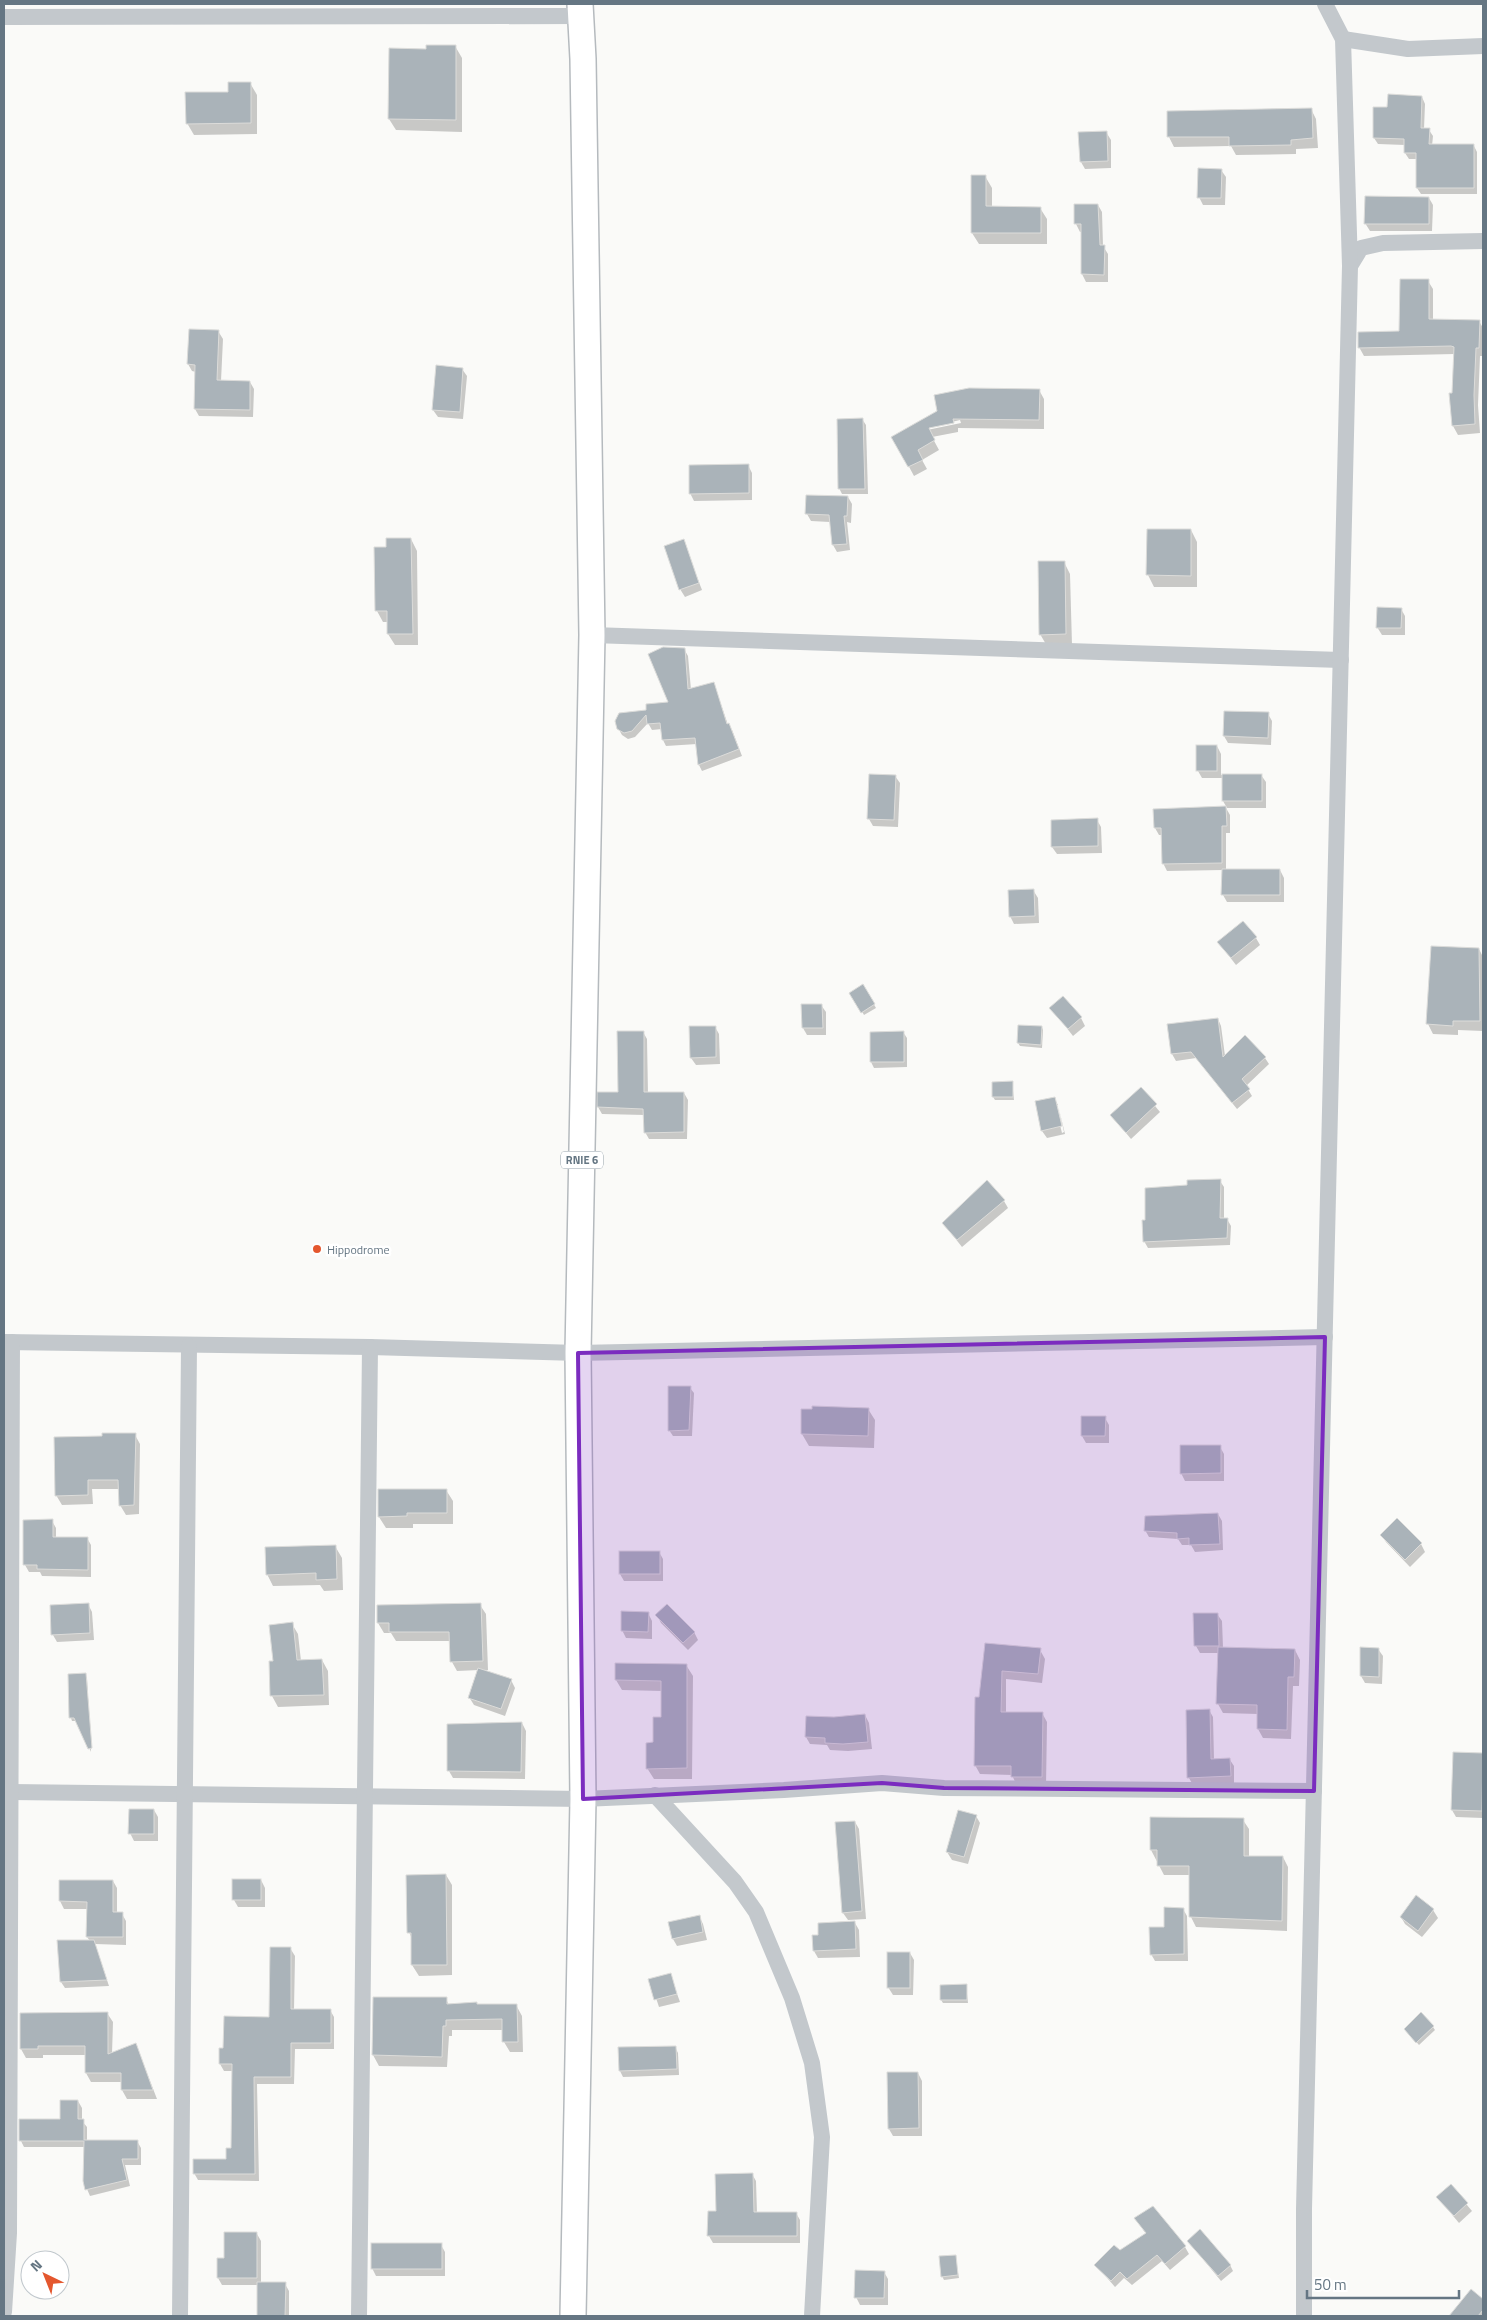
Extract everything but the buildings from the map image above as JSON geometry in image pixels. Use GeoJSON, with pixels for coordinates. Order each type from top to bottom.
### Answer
{"type":"FeatureCollection","features":[{"type":"Feature","properties":{"kind":"main road","name":"RNIE 6"},"geometry":{"type":"LineString","coordinates":[[573,2316],[582,1799],[578,1353],[592,636],[583,59],[580,10]]}},
{"type":"Feature","properties":{"kind":"street"},"geometry":{"type":"LineString","coordinates":[[1304,2316],[1304,2199],[1350,266],[1343,40],[1325,4]]}},
{"type":"Feature","properties":{"kind":"street"},"geometry":{"type":"LineString","coordinates":[[4,17],[580,10]]}},
{"type":"Feature","properties":{"kind":"street"},"geometry":{"type":"LineString","coordinates":[[1343,40],[1408,49],[1483,46]]}},
{"type":"Feature","properties":{"kind":"street"},"geometry":{"type":"LineString","coordinates":[[1350,266],[1360,248],[1383,243],[1483,241]]}},
{"type":"Feature","properties":{"kind":"street"},"geometry":{"type":"LineString","coordinates":[[592,636],[1341,660]]}},
{"type":"Feature","properties":{"kind":"street"},"geometry":{"type":"LineString","coordinates":[[4,2312],[9,2233],[11,1792],[8,1342],[370,1347],[578,1353],[1325,1336]]}},
{"type":"Feature","properties":{"kind":"street"},"geometry":{"type":"LineString","coordinates":[[180,2316],[189,1346]]}},
{"type":"Feature","properties":{"kind":"street"},"geometry":{"type":"LineString","coordinates":[[359,2316],[370,1347]]}},
{"type":"Feature","properties":{"kind":"street"},"geometry":{"type":"LineString","coordinates":[[11,1792],[582,1799],[784,1790],[882,1783],[944,1788],[1314,1791]]}},
{"type":"Feature","properties":{"kind":"street"},"geometry":{"type":"LineString","coordinates":[[655,1795],[734,1882],[756,1912],[792,1998],[812,2063],[822,2137],[812,2316]]}},
{"type":"Feature","properties":{"kind":"highlighted area"},"geometry":{"type":"Polygon","coordinates":[[[1325,1337],[1314,1791],[944,1788],[882,1783],[583,1799],[578,1353],[1325,1337]]]}},
{"type":"Feature","properties":{"kind":"place","name":"Hippodrome"},"geometry":{"type":"Point","coordinates":[317,1249]}}]}
